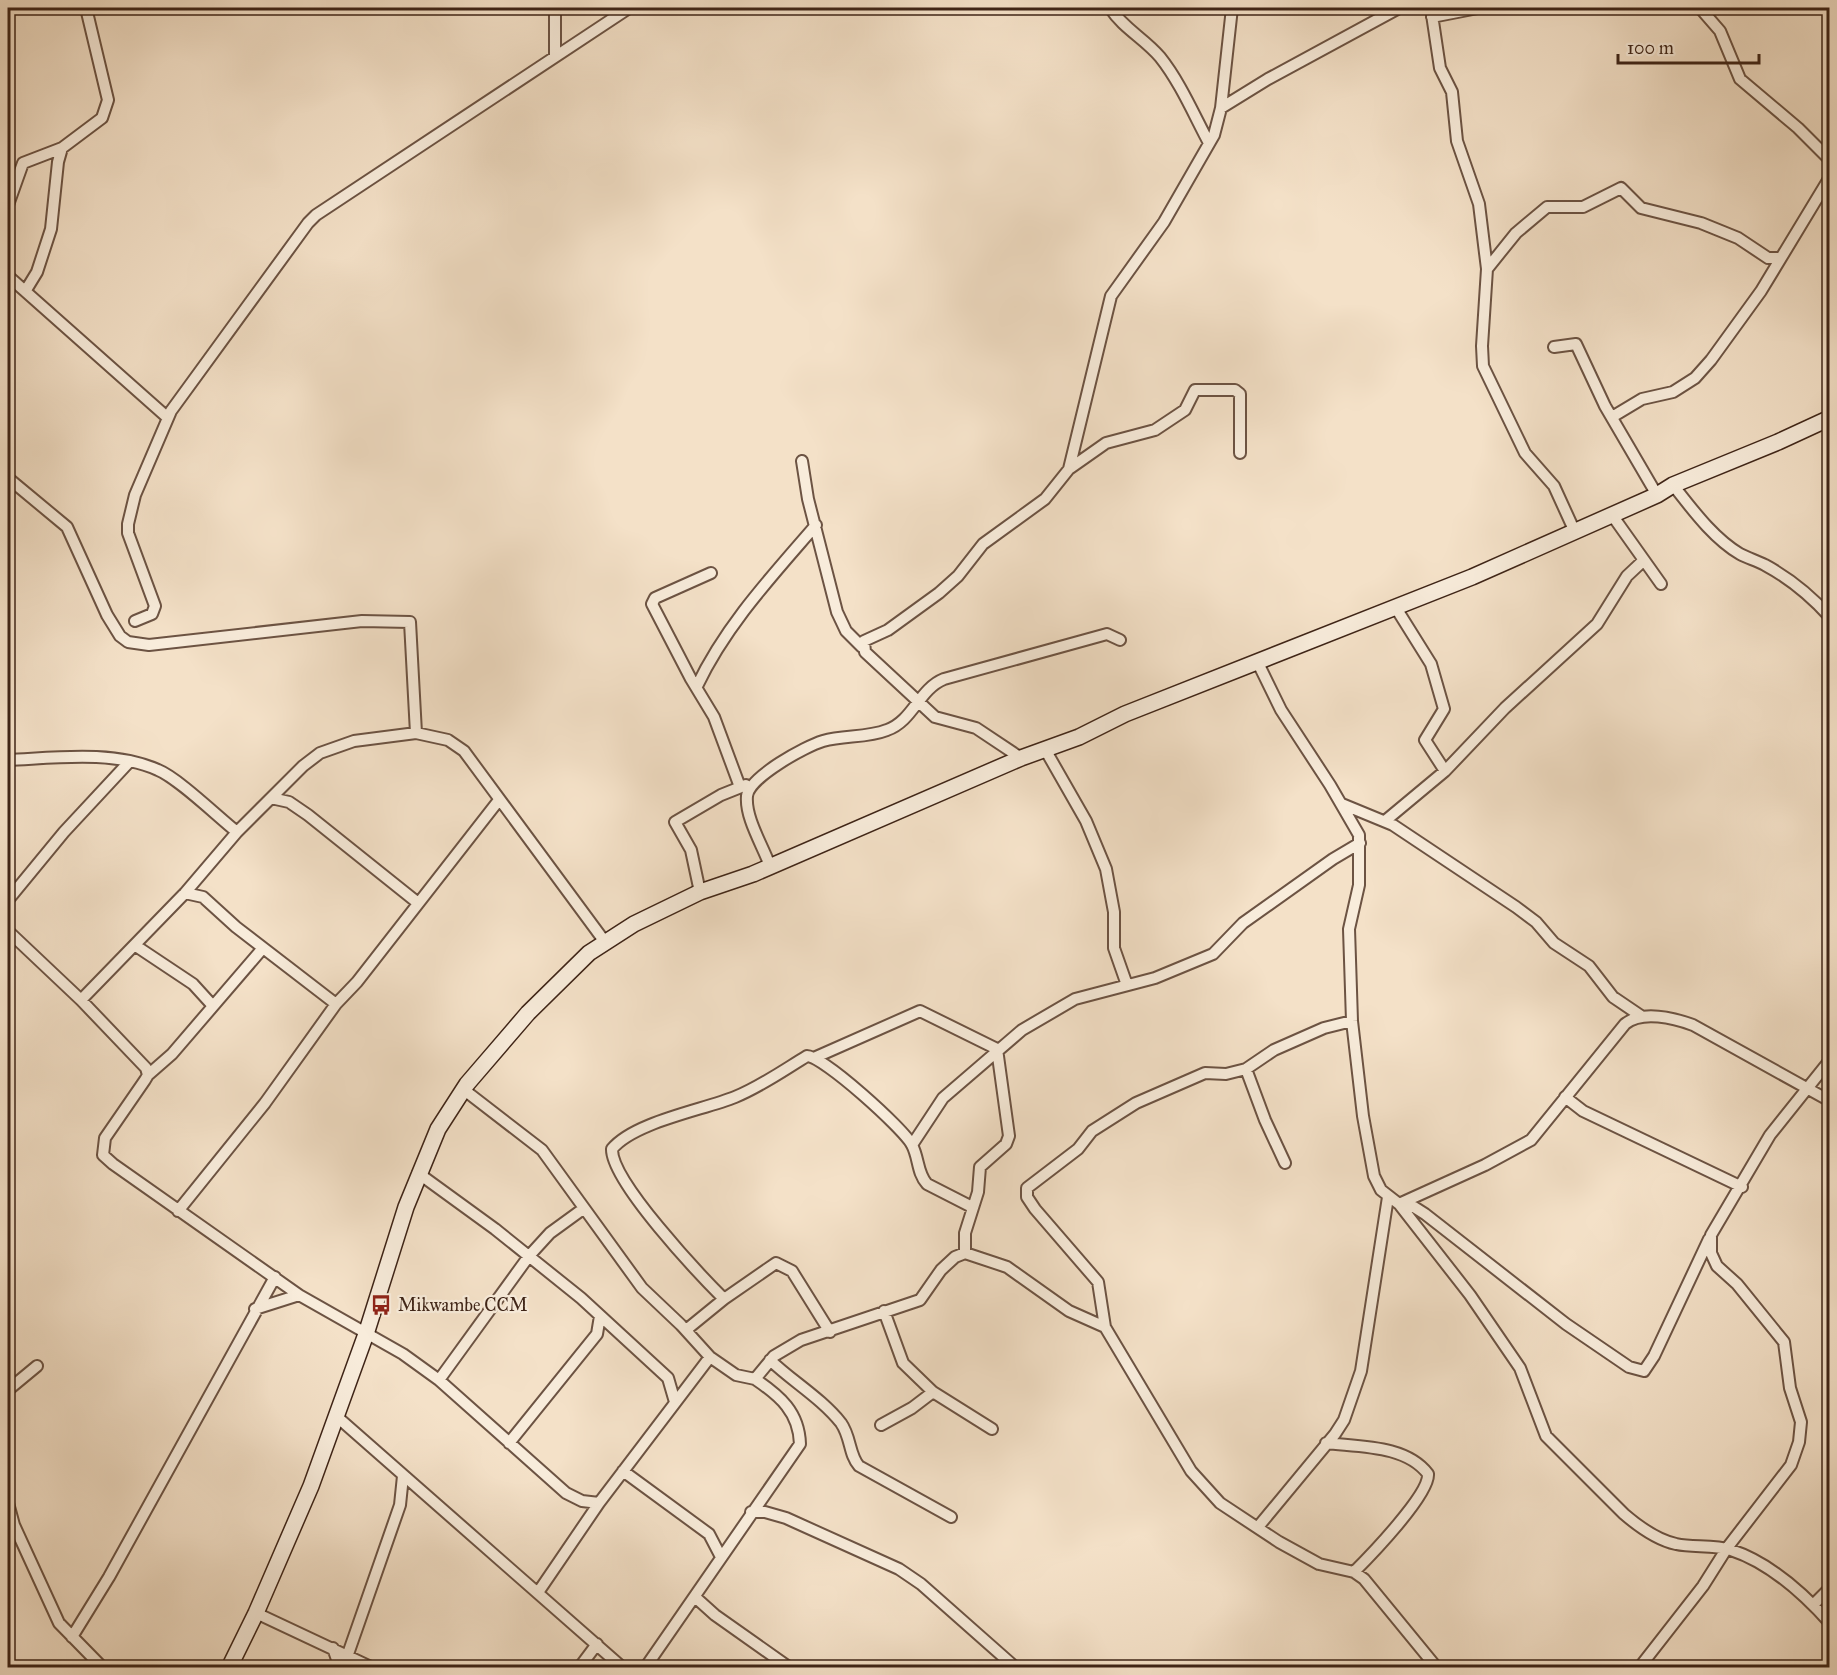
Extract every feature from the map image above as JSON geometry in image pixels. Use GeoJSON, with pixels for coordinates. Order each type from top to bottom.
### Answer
{"type":"FeatureCollection","features":[{"type":"Feature","properties":{"kind":"main road"},"geometry":{"type":"LineString","coordinates":[[229,1668],[256,1613],[311,1486],[366,1334],[418,1173],[438,1129],[463,1089],[558,982],[605,942],[700,892],[770,866],[1021,758],[1046,751],[1125,714],[1396,608],[1575,532],[1657,495],[1673,485],[1826,422]]}},
{"type":"Feature","properties":{"kind":"street"},"geometry":{"type":"LineString","coordinates":[[8,206],[23,163],[62,148],[102,118],[108,100],[86,8]]}},
{"type":"Feature","properties":{"kind":"street"},"geometry":{"type":"LineString","coordinates":[[555,8],[555,55]]}},
{"type":"Feature","properties":{"kind":"street"},"geometry":{"type":"LineString","coordinates":[[135,621],[152,614],[155,606],[128,533],[128,524],[135,495],[168,418],[316,215],[629,8]]}},
{"type":"Feature","properties":{"kind":"street"},"geometry":{"type":"LineString","coordinates":[[1110,8],[1120,21],[1159,56],[1209,143]]}},
{"type":"Feature","properties":{"kind":"street"},"geometry":{"type":"LineString","coordinates":[[1069,469],[1111,296],[1164,222],[1214,135],[1221,108],[1232,8]]}},
{"type":"Feature","properties":{"kind":"street"},"geometry":{"type":"LineString","coordinates":[[1221,108],[1268,79],[1398,8]]}},
{"type":"Feature","properties":{"kind":"street"},"geometry":{"type":"LineString","coordinates":[[1478,8],[1432,12],[1440,68],[1452,92],[1457,141],[1479,204],[1487,269],[1482,346],[1483,366],[1525,453],[1554,486],[1575,532]]}},
{"type":"Feature","properties":{"kind":"street"},"geometry":{"type":"LineString","coordinates":[[1700,8],[1720,31],[1740,79],[1798,128],[1830,160]]}},
{"type":"Feature","properties":{"kind":"street"},"geometry":{"type":"LineString","coordinates":[[26,290],[37,272],[51,229],[58,162],[62,148]]}},
{"type":"Feature","properties":{"kind":"street"},"geometry":{"type":"LineString","coordinates":[[1612,417],[1642,399],[1673,392],[1695,378],[1725,344],[1830,177]]}},
{"type":"Feature","properties":{"kind":"street"},"geometry":{"type":"LineString","coordinates":[[1487,269],[1516,233],[1547,207],[1583,207],[1621,188],[1641,208],[1701,223],[1745,241],[1766,258],[1780,258]]}},
{"type":"Feature","properties":{"kind":"street"},"geometry":{"type":"LineString","coordinates":[[8,276],[168,418]]}},
{"type":"Feature","properties":{"kind":"street"},"geometry":{"type":"LineString","coordinates":[[1554,347],[1576,344],[1584,367],[1657,495]]}},
{"type":"Feature","properties":{"kind":"street"},"geometry":{"type":"LineString","coordinates":[[862,647],[867,639],[888,630],[939,593],[958,576],[987,540],[1045,499],[1069,469],[1106,443],[1155,430],[1185,410],[1195,390],[1238,392],[1240,453]]}},
{"type":"Feature","properties":{"kind":"street"},"geometry":{"type":"LineString","coordinates":[[802,461],[808,499],[837,612],[846,631],[884,672],[935,717],[976,728],[1021,758]]}},
{"type":"Feature","properties":{"kind":"street"},"geometry":{"type":"LineString","coordinates":[[8,478],[67,527],[107,615],[120,636],[128,642],[149,645],[362,621],[410,622],[416,733]]}},
{"type":"Feature","properties":{"kind":"street"},"geometry":{"type":"LineString","coordinates":[[1673,485],[1696,515],[1729,545],[1782,577],[1817,603],[1830,617]]}},
{"type":"Feature","properties":{"kind":"street"},"geometry":{"type":"LineString","coordinates":[[1612,515],[1660,584]]}},
{"type":"Feature","properties":{"kind":"street"},"geometry":{"type":"LineString","coordinates":[[696,686],[706,666],[748,603],[816,525]]}},
{"type":"Feature","properties":{"kind":"street"},"geometry":{"type":"LineString","coordinates":[[1385,821],[1445,771],[1505,708],[1598,624],[1625,578],[1644,560]]}},
{"type":"Feature","properties":{"kind":"street"},"geometry":{"type":"LineString","coordinates":[[711,573],[655,598],[652,604],[714,717],[740,787]]}},
{"type":"Feature","properties":{"kind":"street"},"geometry":{"type":"LineString","coordinates":[[1396,608],[1433,670],[1444,709],[1425,740],[1445,771]]}},
{"type":"Feature","properties":{"kind":"street"},"geometry":{"type":"LineString","coordinates":[[700,892],[691,850],[675,822],[754,781],[816,743],[891,729],[905,720],[917,701],[935,684],[944,679],[1101,635],[1111,633],[1120,640]]}},
{"type":"Feature","properties":{"kind":"street"},"geometry":{"type":"LineString","coordinates":[[1257,661],[1281,710],[1358,832],[1359,885],[1349,929],[1352,1021],[1363,1116],[1374,1176],[1388,1197],[1399,1204],[1470,1295],[1520,1368],[1546,1436],[1559,1450],[1638,1526],[1676,1544],[1727,1548],[1752,1558],[1813,1605],[1830,1623]]}},
{"type":"Feature","properties":{"kind":"street"},"geometry":{"type":"LineString","coordinates":[[81,1000],[136,946],[199,878],[237,832],[303,766],[320,753],[354,741],[416,733],[448,740],[464,751],[605,942]]}},
{"type":"Feature","properties":{"kind":"street"},"geometry":{"type":"LineString","coordinates":[[1046,751],[1086,821],[1106,870],[1114,912],[1114,948],[1127,985]]}},
{"type":"Feature","properties":{"kind":"street"},"geometry":{"type":"LineString","coordinates":[[8,760],[77,758],[130,761],[160,770],[237,832]]}},
{"type":"Feature","properties":{"kind":"street"},"geometry":{"type":"LineString","coordinates":[[8,900],[64,832],[130,761]]}},
{"type":"Feature","properties":{"kind":"street"},"geometry":{"type":"LineString","coordinates":[[754,781],[748,795],[750,813],[770,866]]}},
{"type":"Feature","properties":{"kind":"street"},"geometry":{"type":"LineString","coordinates":[[271,798],[289,802],[308,815],[418,903]]}},
{"type":"Feature","properties":{"kind":"street"},"geometry":{"type":"LineString","coordinates":[[178,1211],[265,1104],[336,1004],[357,982],[499,800]]}},
{"type":"Feature","properties":{"kind":"street"},"geometry":{"type":"LineString","coordinates":[[1342,804],[1385,821],[1516,907],[1539,925],[1554,943],[1589,966],[1613,997],[1641,1016],[1680,1020],[1693,1025],[1830,1101]]}},
{"type":"Feature","properties":{"kind":"street"},"geometry":{"type":"LineString","coordinates":[[912,1145],[939,1102],[997,1049],[1022,1030],[1076,999],[1155,978],[1213,954],[1243,922],[1333,859],[1360,843]]}},
{"type":"Feature","properties":{"kind":"street"},"geometry":{"type":"LineString","coordinates":[[199,878],[203,897]]}},
{"type":"Feature","properties":{"kind":"street"},"geometry":{"type":"LineString","coordinates":[[185,893],[203,897],[263,948],[336,1004]]}},
{"type":"Feature","properties":{"kind":"street"},"geometry":{"type":"LineString","coordinates":[[8,931],[135,1055],[148,1075]]}},
{"type":"Feature","properties":{"kind":"street"},"geometry":{"type":"LineString","coordinates":[[136,946],[193,984],[213,1006]]}},
{"type":"Feature","properties":{"kind":"street"},"geometry":{"type":"LineString","coordinates":[[263,948],[172,1054],[148,1075],[105,1138],[103,1155],[134,1181],[299,1295],[403,1354],[439,1380],[566,1493],[582,1501],[599,1503]]}},
{"type":"Feature","properties":{"kind":"street"},"geometry":{"type":"LineString","coordinates":[[724,1299],[664,1236],[618,1166],[612,1149],[664,1120],[736,1097],[807,1056],[816,1057],[916,1012],[997,1049]]}},
{"type":"Feature","properties":{"kind":"street"},"geometry":{"type":"LineString","coordinates":[[1399,1204],[1485,1165],[1526,1143],[1542,1128],[1625,1024],[1641,1016]]}},
{"type":"Feature","properties":{"kind":"street"},"geometry":{"type":"LineString","coordinates":[[1352,1021],[1324,1028],[1274,1050],[1246,1069],[1226,1074],[1205,1073],[1136,1103],[1092,1131],[1078,1149],[1027,1188],[1027,1197],[1098,1282],[1105,1327],[1191,1471],[1220,1503],[1319,1564],[1354,1572],[1371,1585],[1437,1668]]}},
{"type":"Feature","properties":{"kind":"street"},"geometry":{"type":"LineString","coordinates":[[965,1253],[965,1233],[978,1192],[980,1167],[1006,1144],[1009,1136],[997,1049]]}},
{"type":"Feature","properties":{"kind":"street"},"geometry":{"type":"LineString","coordinates":[[816,1057],[854,1086],[912,1145],[922,1178],[927,1184],[972,1208]]}},
{"type":"Feature","properties":{"kind":"street"},"geometry":{"type":"LineString","coordinates":[[1399,1204],[1414,1207],[1425,1214],[1566,1324],[1629,1367],[1644,1371],[1654,1356],[1711,1235],[1742,1187],[1770,1135],[1806,1086],[1830,1060]]}},
{"type":"Feature","properties":{"kind":"street"},"geometry":{"type":"LineString","coordinates":[[1246,1069],[1265,1120],[1285,1163]]}},
{"type":"Feature","properties":{"kind":"street"},"geometry":{"type":"LineString","coordinates":[[463,1089],[542,1150],[642,1288],[686,1330],[710,1357],[736,1375],[755,1380],[789,1406],[800,1434],[800,1444],[734,1536],[645,1668]]}},
{"type":"Feature","properties":{"kind":"street"},"geometry":{"type":"LineString","coordinates":[[1565,1097],[1582,1111],[1742,1187]]}},
{"type":"Feature","properties":{"kind":"street"},"geometry":{"type":"LineString","coordinates":[[418,1173],[529,1256],[668,1378],[690,1383]]}},
{"type":"Feature","properties":{"kind":"street"},"geometry":{"type":"LineString","coordinates":[[1258,1527],[1344,1420],[1361,1371],[1388,1197]]}},
{"type":"Feature","properties":{"kind":"street"},"geometry":{"type":"LineString","coordinates":[[439,1380],[529,1256],[550,1233],[583,1209]]}},
{"type":"Feature","properties":{"kind":"street"},"geometry":{"type":"LineString","coordinates":[[1639,1668],[1703,1586],[1727,1548],[1791,1465],[1800,1442],[1801,1422],[1790,1388],[1784,1342],[1737,1284],[1717,1266],[1711,1253],[1711,1235]]}},
{"type":"Feature","properties":{"kind":"street"},"geometry":{"type":"LineString","coordinates":[[755,1380],[770,1360],[801,1340],[920,1300],[941,1270],[955,1257],[965,1253],[1007,1267],[1069,1311],[1105,1327]]}},
{"type":"Feature","properties":{"kind":"street"},"geometry":{"type":"LineString","coordinates":[[686,1330],[724,1299],[776,1263],[783,1265],[796,1277],[830,1332]]}},
{"type":"Feature","properties":{"kind":"street"},"geometry":{"type":"LineString","coordinates":[[1695,1268],[1717,1266]]}},
{"type":"Feature","properties":{"kind":"street"},"geometry":{"type":"LineString","coordinates":[[72,1637],[109,1577],[255,1309],[275,1277]]}},
{"type":"Feature","properties":{"kind":"street"},"geometry":{"type":"LineString","coordinates":[[255,1309],[299,1295]]}},
{"type":"Feature","properties":{"kind":"street"},"geometry":{"type":"LineString","coordinates":[[884,1311],[903,1363],[933,1392],[992,1429]]}},
{"type":"Feature","properties":{"kind":"street"},"geometry":{"type":"LineString","coordinates":[[509,1443],[597,1334],[600,1316]]}},
{"type":"Feature","properties":{"kind":"street"},"geometry":{"type":"LineString","coordinates":[[539,1591],[599,1503],[710,1357]]}},
{"type":"Feature","properties":{"kind":"street"},"geometry":{"type":"LineString","coordinates":[[770,1360],[810,1392],[838,1420],[849,1435],[854,1460],[859,1466],[951,1517]]}},
{"type":"Feature","properties":{"kind":"street"},"geometry":{"type":"LineString","coordinates":[[8,1390],[37,1366]]}},
{"type":"Feature","properties":{"kind":"street"},"geometry":{"type":"LineString","coordinates":[[668,1378],[675,1402]]}},
{"type":"Feature","properties":{"kind":"street"},"geometry":{"type":"LineString","coordinates":[[881,1425],[912,1408],[933,1392]]}},
{"type":"Feature","properties":{"kind":"street"},"geometry":{"type":"LineString","coordinates":[[335,1415],[539,1591],[623,1668]]}},
{"type":"Feature","properties":{"kind":"street"},"geometry":{"type":"LineString","coordinates":[[1326,1443],[1375,1449],[1410,1457],[1428,1474],[1423,1492],[1373,1553],[1354,1572]]}},
{"type":"Feature","properties":{"kind":"street"},"geometry":{"type":"LineString","coordinates":[[623,1471],[713,1539],[721,1557]]}},
{"type":"Feature","properties":{"kind":"street"},"geometry":{"type":"LineString","coordinates":[[348,1654],[400,1504],[403,1476]]}},
{"type":"Feature","properties":{"kind":"street"},"geometry":{"type":"LineString","coordinates":[[8,1503],[14,1525],[59,1623],[103,1668]]}},
{"type":"Feature","properties":{"kind":"street"},"geometry":{"type":"LineString","coordinates":[[751,1512],[765,1512],[786,1518],[899,1569],[921,1584],[1016,1668]]}},
{"type":"Feature","properties":{"kind":"street"},"geometry":{"type":"LineString","coordinates":[[713,1539],[734,1536]]}},
{"type":"Feature","properties":{"kind":"street"},"geometry":{"type":"LineString","coordinates":[[1813,1605],[1830,1588]]}},
{"type":"Feature","properties":{"kind":"street"},"geometry":{"type":"LineString","coordinates":[[695,1597],[715,1616],[790,1668]]}},
{"type":"Feature","properties":{"kind":"street"},"geometry":{"type":"LineString","coordinates":[[256,1613],[348,1654],[373,1668]]}},
{"type":"Feature","properties":{"kind":"street"},"geometry":{"type":"LineString","coordinates":[[579,1668],[597,1644]]}},
{"type":"Feature","properties":{"kind":"street"},"geometry":{"type":"LineString","coordinates":[[333,1648],[340,1668]]}},
{"type":"Feature","properties":{"kind":"place","name":"Mikwambe CCM"},"geometry":{"type":"Point","coordinates":[381,1305]}}]}
